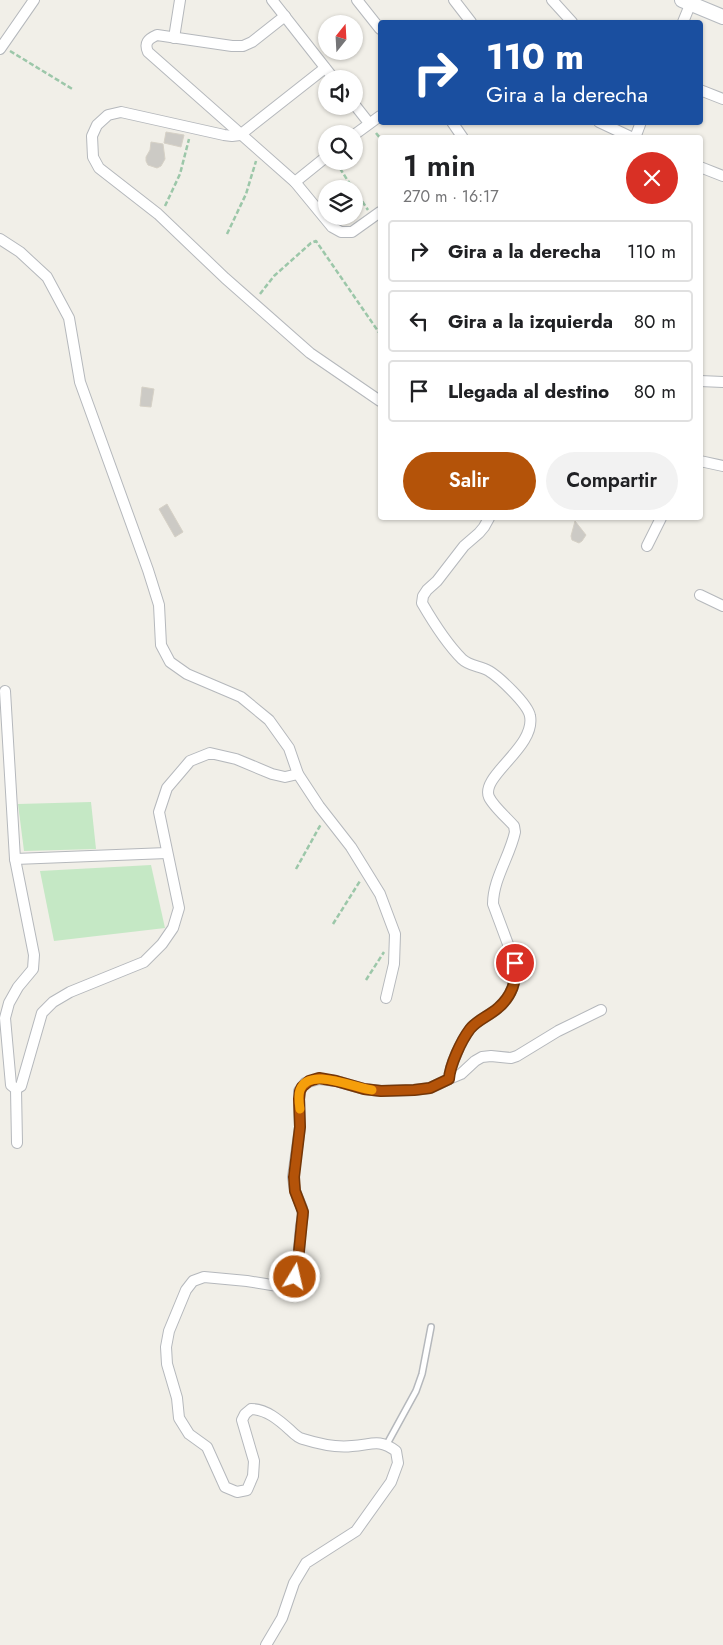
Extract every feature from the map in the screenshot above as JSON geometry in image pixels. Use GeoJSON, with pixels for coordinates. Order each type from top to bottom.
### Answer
{"type":"FeatureCollection","features":[{"type":"Feature","properties":{"kind":"main road"},"geometry":{"type":"LineString","coordinates":[[688,1],[723,17]]}},
{"type":"Feature","properties":{"kind":"street"},"geometry":{"type":"LineString","coordinates":[[1,48],[34,0]]}},
{"type":"Feature","properties":{"kind":"street"},"geometry":{"type":"LineString","coordinates":[[174,38],[180,0]]}},
{"type":"Feature","properties":{"kind":"street"},"geometry":{"type":"LineString","coordinates":[[272,0],[325,68],[240,135],[224,135],[121,112],[108,115],[97,125],[92,136],[93,158],[99,168],[158,214],[225,278],[310,353],[378,400]]}},
{"type":"Feature","properties":{"kind":"street"},"geometry":{"type":"LineString","coordinates":[[357,0],[378,26]]}},
{"type":"Feature","properties":{"kind":"street"},"geometry":{"type":"LineString","coordinates":[[454,0],[469,20]]}},
{"type":"Feature","properties":{"kind":"street"},"geometry":{"type":"LineString","coordinates":[[552,0],[570,20]]}},
{"type":"Feature","properties":{"kind":"street"},"geometry":{"type":"LineString","coordinates":[[683,20],[688,1]]}},
{"type":"Feature","properties":{"kind":"street"},"geometry":{"type":"LineString","coordinates":[[285,16],[252,42],[243,46],[157,35],[146,42],[146,47],[148,52],[295,182],[332,227],[341,232],[352,232],[376,215]]}},
{"type":"Feature","properties":{"kind":"street"},"geometry":{"type":"LineString","coordinates":[[703,91],[723,99]]}},
{"type":"Feature","properties":{"kind":"street"},"geometry":{"type":"LineString","coordinates":[[363,115],[369,123]]}},
{"type":"Feature","properties":{"kind":"street"},"geometry":{"type":"LineString","coordinates":[[363,128],[378,117]]}},
{"type":"Feature","properties":{"kind":"street"},"geometry":{"type":"LineString","coordinates":[[606,125],[627,135]]}},
{"type":"Feature","properties":{"kind":"street"},"geometry":{"type":"LineString","coordinates":[[295,182],[318,163]]}},
{"type":"Feature","properties":{"kind":"street"},"geometry":{"type":"LineString","coordinates":[[703,168],[723,176]]}},
{"type":"Feature","properties":{"kind":"street"},"geometry":{"type":"LineString","coordinates":[[0,239],[20,252],[47,278],[69,318],[80,382],[159,605],[161,645],[165,654],[170,662],[187,674],[241,697],[269,720],[289,748],[298,774],[351,847],[380,894],[395,934],[394,964],[386,998]]}},
{"type":"Feature","properties":{"kind":"street"},"geometry":{"type":"LineString","coordinates":[[703,381],[723,382]]}},
{"type":"Feature","properties":{"kind":"street"},"geometry":{"type":"LineString","coordinates":[[703,463],[723,466]]}},
{"type":"Feature","properties":{"kind":"street"},"geometry":{"type":"LineString","coordinates":[[449,1079],[450,1070],[470,1029],[498,1008],[512,989],[517,971],[493,904],[493,895],[515,832],[514,826],[490,799],[488,787],[518,750],[525,738],[530,716],[519,700],[496,675],[488,670],[465,662],[461,658],[422,603],[426,590],[436,582],[464,546],[479,533],[488,520]]}},
{"type":"Feature","properties":{"kind":"street"},"geometry":{"type":"LineString","coordinates":[[647,546],[660,520]]}},
{"type":"Feature","properties":{"kind":"street"},"geometry":{"type":"LineString","coordinates":[[700,595],[723,606]]}},
{"type":"Feature","properties":{"kind":"street"},"geometry":{"type":"LineString","coordinates":[[5,691],[15,859],[34,955],[32,969],[18,987],[9,1003],[5,1018],[12,1085],[16,1089],[17,1143]]}},
{"type":"Feature","properties":{"kind":"street"},"geometry":{"type":"LineString","coordinates":[[16,1089],[21,1086],[42,1013],[53,1002],[70,992],[144,962],[162,944],[173,928],[179,908],[159,812],[167,788],[190,761],[210,753],[236,759],[272,774],[285,777],[298,774]]}},
{"type":"Feature","properties":{"kind":"street"},"geometry":{"type":"LineString","coordinates":[[15,859],[167,853]]}},
{"type":"Feature","properties":{"kind":"street"},"geometry":{"type":"LineString","coordinates":[[266,1645],[282,1618],[294,1583],[306,1563],[356,1531],[392,1482],[398,1464],[396,1452],[387,1444],[328,1445],[300,1438],[267,1413],[260,1409],[251,1409],[242,1420],[254,1461],[253,1476],[247,1490],[238,1492],[225,1487],[207,1447],[189,1434],[179,1418],[177,1398],[171,1380],[166,1347],[169,1331],[186,1290],[193,1281],[204,1277],[284,1287],[289,1285],[295,1277],[303,1212],[295,1191],[294,1177],[300,1127],[300,1091],[305,1083],[319,1078],[364,1089],[398,1091],[430,1088],[461,1074],[482,1057],[511,1058],[517,1056],[558,1031],[600,1010]]}},
{"type":"Feature","properties":{"kind":"lane"},"geometry":{"type":"LineString","coordinates":[[387,1444],[416,1391],[422,1374],[431,1328]]}},
{"type":"Feature","properties":{"kind":"path"},"geometry":{"type":"LineString","coordinates":[[1,48],[74,90]]}},
{"type":"Feature","properties":{"kind":"path"},"geometry":{"type":"LineString","coordinates":[[166,206],[180,174],[192,128]]}},
{"type":"Feature","properties":{"kind":"path"},"geometry":{"type":"LineString","coordinates":[[228,234],[246,194],[257,159],[266,158]]}},
{"type":"Feature","properties":{"kind":"path"},"geometry":{"type":"LineString","coordinates":[[363,200],[376,215]]}},
{"type":"Feature","properties":{"kind":"path"},"geometry":{"type":"LineString","coordinates":[[260,294],[274,276],[311,243],[316,241],[378,331]]}},
{"type":"Feature","properties":{"kind":"path"},"geometry":{"type":"LineString","coordinates":[[296,868],[326,814]]}},
{"type":"Feature","properties":{"kind":"path"},"geometry":{"type":"LineString","coordinates":[[333,924],[366,872]]}},
{"type":"Feature","properties":{"kind":"path"},"geometry":{"type":"LineString","coordinates":[[366,980],[395,934]]}},
{"type":"Feature","properties":{"kind":"green space"},"geometry":{"type":"Polygon","coordinates":[[[91,802],[96,849],[24,851],[18,804],[91,802]]]}},
{"type":"Feature","properties":{"kind":"green space"},"geometry":{"type":"Polygon","coordinates":[[[151,865],[165,928],[54,941],[40,871],[151,865]]]}},
{"type":"Feature","properties":{"kind":"building"},"geometry":{"type":"Polygon","coordinates":[[[166,132],[184,135],[181,147],[164,143],[166,132]]]}},
{"type":"Feature","properties":{"kind":"building"},"geometry":{"type":"Polygon","coordinates":[[[151,142],[163,144],[165,159],[161,166],[157,168],[148,165],[146,161],[151,142]]]}},
{"type":"Feature","properties":{"kind":"building"},"geometry":{"type":"Polygon","coordinates":[[[142,387],[154,389],[151,407],[140,406],[142,387]]]}},
{"type":"Feature","properties":{"kind":"building"},"geometry":{"type":"Polygon","coordinates":[[[167,504],[183,532],[175,537],[159,509],[167,504]]]}},
{"type":"Feature","properties":{"kind":"building"},"geometry":{"type":"Polygon","coordinates":[[[575,521],[586,535],[579,543],[572,540],[571,536],[575,521]]]}},
{"type":"Feature","properties":{"kind":"slow traffic"},"geometry":{"type":"LineString","coordinates":[[300,1109],[300,1091],[305,1083],[314,1079],[336,1081],[372,1090]]}},
{"type":"Feature","properties":{"kind":"route"},"geometry":{"type":"LineString","coordinates":[[295,1277],[303,1215],[294,1184],[300,1127],[299,1099],[302,1087],[305,1083],[319,1078],[364,1089],[381,1091],[414,1090],[430,1088],[449,1079],[450,1070],[470,1029],[498,1008],[512,989],[516,980],[517,971],[515,963]]}}]}
